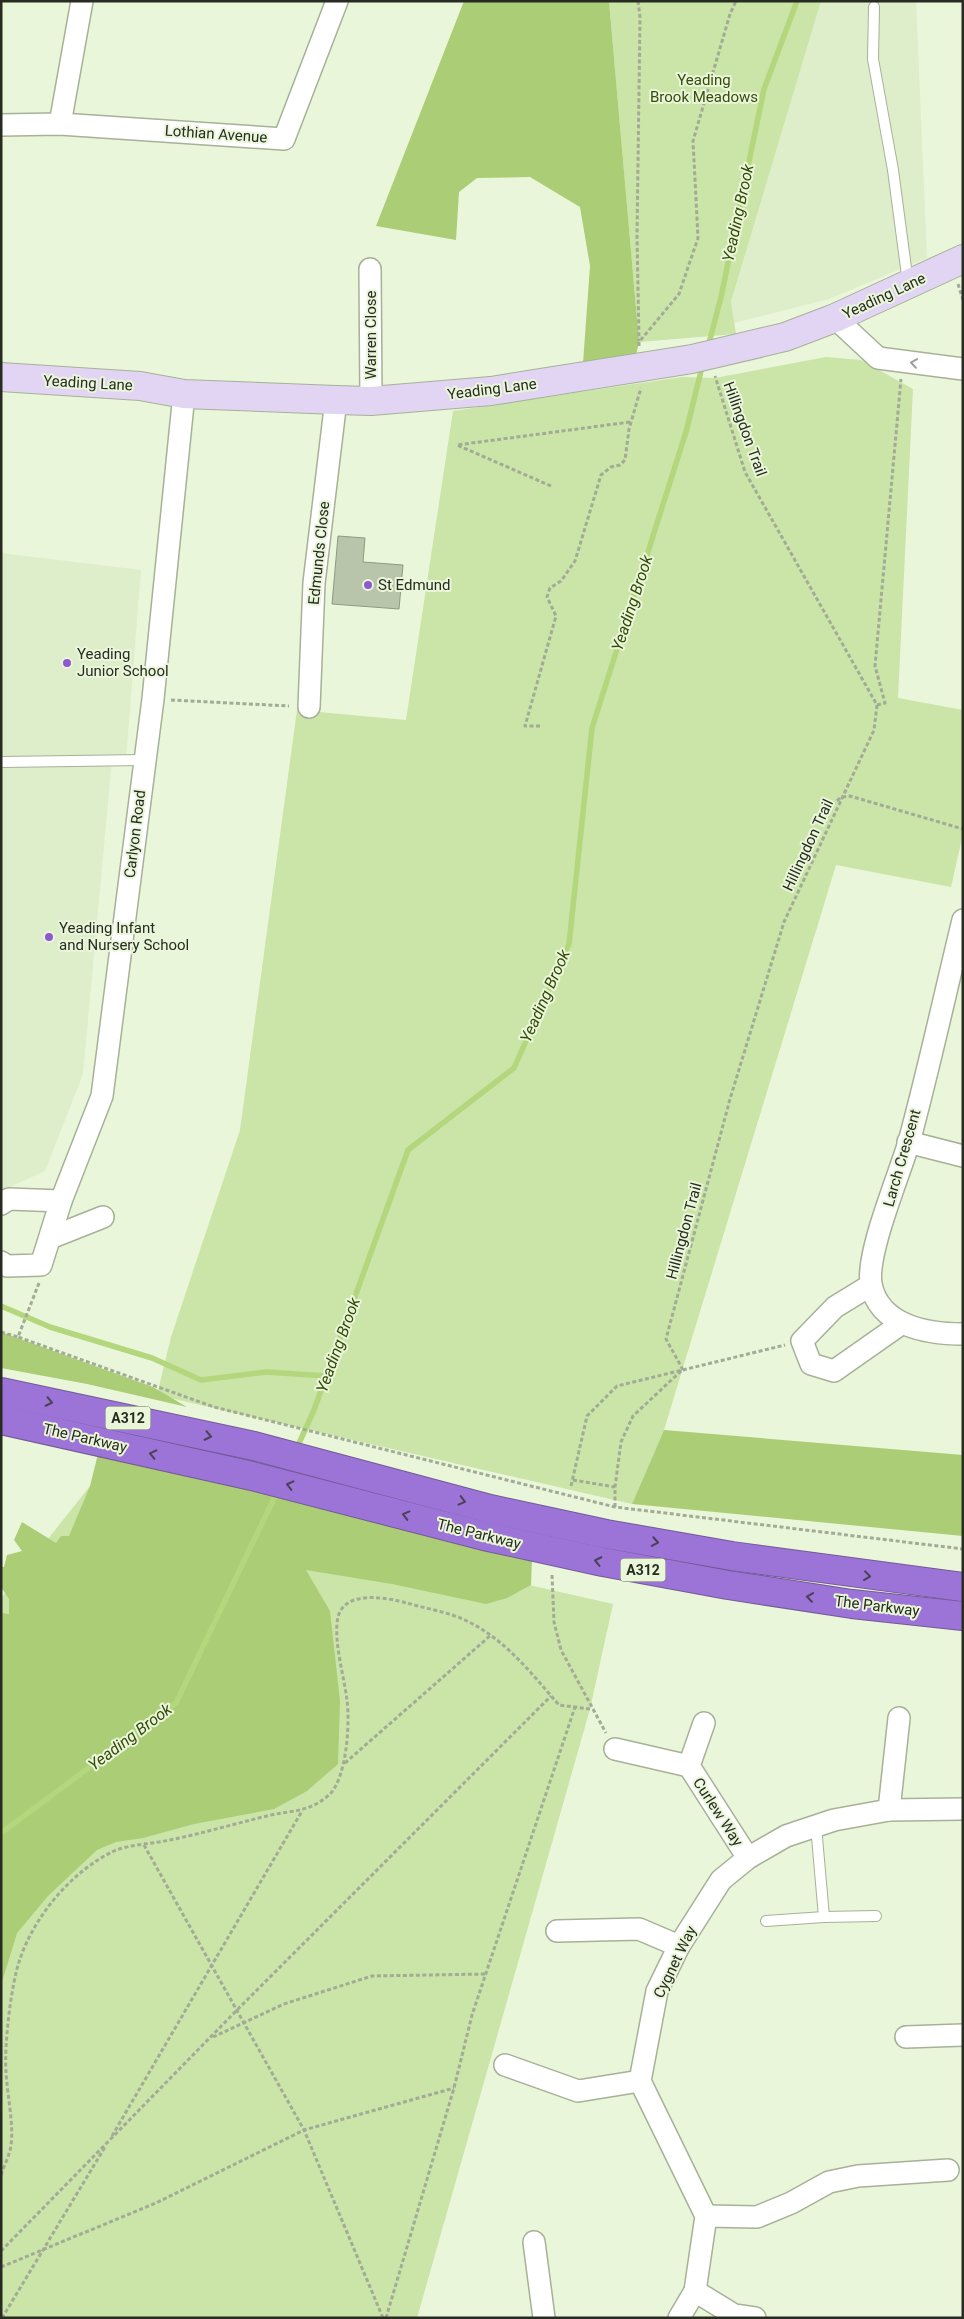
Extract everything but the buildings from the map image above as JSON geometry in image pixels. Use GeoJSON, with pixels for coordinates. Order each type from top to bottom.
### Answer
{"type":"FeatureCollection","features":[{"type":"Feature","properties":{"kind":"highway","name":"The Parkway"},"geometry":{"type":"LineString","coordinates":[[1,1392],[254,1446],[490,1509],[606,1534],[732,1556],[853,1574],[963,1587]]}},
{"type":"Feature","properties":{"kind":"highway","name":"The Parkway"},"geometry":{"type":"LineString","coordinates":[[1,1420],[252,1476],[484,1536],[603,1562],[737,1587],[852,1604],[963,1616]]}},
{"type":"Feature","properties":{"kind":"street"},"geometry":{"type":"LineString","coordinates":[[60,124],[82,1]]}},
{"type":"Feature","properties":{"kind":"street","name":"Lothian Avenue"},"geometry":{"type":"LineString","coordinates":[[1,125],[60,124],[284,139],[337,1]]}},
{"type":"Feature","properties":{"kind":"street","name":"Yeading Lane"},"geometry":{"type":"LineString","coordinates":[[1,377],[140,386],[184,394],[371,401],[491,391],[644,368],[786,337],[835,318],[963,259]]}},
{"type":"Feature","properties":{"kind":"street","name":"Warren Close"},"geometry":{"type":"LineString","coordinates":[[370,269],[371,401]]}},
{"type":"Feature","properties":{"kind":"street"},"geometry":{"type":"LineString","coordinates":[[835,318],[878,358],[963,369]]}},
{"type":"Feature","properties":{"kind":"street","name":"Carlyon Road"},"geometry":{"type":"LineString","coordinates":[[1,1262],[7,1266],[41,1265],[61,1201],[102,1096],[153,699],[184,394]]}},
{"type":"Feature","properties":{"kind":"street","name":"Edmunds Close"},"geometry":{"type":"LineString","coordinates":[[309,707],[314,583],[336,400]]}},
{"type":"Feature","properties":{"kind":"street","name":"Larch Crescent"},"geometry":{"type":"LineString","coordinates":[[963,920],[908,1142],[871,1262],[872,1285],[882,1310],[901,1324],[949,1334],[963,1334]]}},
{"type":"Feature","properties":{"kind":"street"},"geometry":{"type":"LineString","coordinates":[[908,1142],[963,1156]]}},
{"type":"Feature","properties":{"kind":"street"},"geometry":{"type":"LineString","coordinates":[[1,1204],[9,1198],[61,1201]]}},
{"type":"Feature","properties":{"kind":"street"},"geometry":{"type":"LineString","coordinates":[[50,1238],[103,1217]]}},
{"type":"Feature","properties":{"kind":"street"},"geometry":{"type":"LineString","coordinates":[[872,1285],[836,1307],[802,1341],[811,1364],[834,1371],[901,1324]]}},
{"type":"Feature","properties":{"kind":"street"},"geometry":{"type":"LineString","coordinates":[[888,1810],[899,1718]]}},
{"type":"Feature","properties":{"kind":"street","name":"Curlew Way"},"geometry":{"type":"LineString","coordinates":[[689,1766],[704,1723]]}},
{"type":"Feature","properties":{"kind":"street","name":"Curlew Way"},"geometry":{"type":"LineString","coordinates":[[615,1749],[689,1766],[748,1858]]}},
{"type":"Feature","properties":{"kind":"street","name":"Cygnet Way"},"geometry":{"type":"LineString","coordinates":[[640,2080],[657,1991],[679,1946],[721,1880],[748,1858],[786,1836],[834,1820],[888,1810],[963,1810]]}},
{"type":"Feature","properties":{"kind":"street"},"geometry":{"type":"LineString","coordinates":[[557,1930],[639,1929],[679,1946]]}},
{"type":"Feature","properties":{"kind":"street"},"geometry":{"type":"LineString","coordinates":[[906,2037],[963,2035]]}},
{"type":"Feature","properties":{"kind":"street"},"geometry":{"type":"LineString","coordinates":[[505,2065],[578,2091],[640,2080],[706,2216],[695,2291],[679,2318]]}},
{"type":"Feature","properties":{"kind":"street"},"geometry":{"type":"LineString","coordinates":[[706,2216],[757,2217],[791,2203],[828,2182],[858,2176],[948,2170]]}},
{"type":"Feature","properties":{"kind":"street"},"geometry":{"type":"LineString","coordinates":[[534,2242],[544,2318]]}},
{"type":"Feature","properties":{"kind":"street"},"geometry":{"type":"LineString","coordinates":[[695,2291],[734,2315],[755,2318]]}},
{"type":"Feature","properties":{"kind":"lane"},"geometry":{"type":"LineString","coordinates":[[874,7],[873,59],[893,170],[908,284]]}},
{"type":"Feature","properties":{"kind":"lane"},"geometry":{"type":"LineString","coordinates":[[1,762],[145,760]]}},
{"type":"Feature","properties":{"kind":"lane"},"geometry":{"type":"LineString","coordinates":[[816,1826],[824,1917]]}},
{"type":"Feature","properties":{"kind":"lane"},"geometry":{"type":"LineString","coordinates":[[766,1921],[876,1916]]}},
{"type":"Feature","properties":{"kind":"path"},"geometry":{"type":"LineString","coordinates":[[540,726],[525,726],[556,616],[547,597],[550,588],[561,581],[575,561],[601,474],[611,467],[620,465],[625,460],[630,422],[644,368],[639,342],[636,236],[640,17],[638,1]]}},
{"type":"Feature","properties":{"kind":"path"},"geometry":{"type":"LineString","coordinates":[[639,342],[679,294],[698,238],[693,141],[730,14],[736,1]]}},
{"type":"Feature","properties":{"kind":"path","name":"Hillingdon Trail"},"geometry":{"type":"LineString","coordinates":[[682,1370],[666,1340],[730,1100],[784,922],[874,730],[877,705],[745,472],[715,378],[703,356]]}},
{"type":"Feature","properties":{"kind":"path"},"geometry":{"type":"LineString","coordinates":[[877,705],[885,703],[875,666],[904,361]]}},
{"type":"Feature","properties":{"kind":"path"},"geometry":{"type":"LineString","coordinates":[[550,486],[456,445],[630,422]]}},
{"type":"Feature","properties":{"kind":"path"},"geometry":{"type":"LineString","coordinates":[[153,699],[309,707]]}},
{"type":"Feature","properties":{"kind":"path"},"geometry":{"type":"LineString","coordinates":[[821,812],[842,797],[850,796],[963,829]]}},
{"type":"Feature","properties":{"kind":"path"},"geometry":{"type":"LineString","coordinates":[[18,1338],[31,1305]]}},
{"type":"Feature","properties":{"kind":"path"},"geometry":{"type":"LineString","coordinates":[[1,1332],[153,1386],[263,1420],[615,1507],[963,1548]]}},
{"type":"Feature","properties":{"kind":"path"},"geometry":{"type":"LineString","coordinates":[[572,1486],[587,1416],[617,1386],[802,1341]]}},
{"type":"Feature","properties":{"kind":"path"},"geometry":{"type":"LineString","coordinates":[[615,1507],[614,1487],[622,1442],[633,1416],[682,1370]]}},
{"type":"Feature","properties":{"kind":"path"},"geometry":{"type":"LineString","coordinates":[[573,1480],[614,1487]]}},
{"type":"Feature","properties":{"kind":"path"},"geometry":{"type":"LineString","coordinates":[[552,1567],[554,1622],[561,1650],[590,1709],[615,1749]]}},
{"type":"Feature","properties":{"kind":"path"},"geometry":{"type":"LineString","coordinates":[[1,2175],[11,2145],[5,2069],[11,2003],[19,1960],[33,1929],[55,1899],[80,1874],[96,1861],[116,1850],[226,1828],[272,1815],[303,1811],[318,1804],[332,1792],[344,1763],[348,1704],[337,1635],[338,1615],[346,1606],[371,1596],[387,1598],[466,1620],[491,1635],[514,1653],[559,1705],[590,1709]]}},
{"type":"Feature","properties":{"kind":"path"},"geometry":{"type":"LineString","coordinates":[[344,1763],[491,1635]]}},
{"type":"Feature","properties":{"kind":"path"},"geometry":{"type":"LineString","coordinates":[[1,2251],[237,2010],[551,1696]]}},
{"type":"Feature","properties":{"kind":"path"},"geometry":{"type":"LineString","coordinates":[[384,2318],[454,2088],[472,2015],[575,1707]]}},
{"type":"Feature","properties":{"kind":"path"},"geometry":{"type":"LineString","coordinates":[[2,2318],[213,1967],[303,1811]]}},
{"type":"Feature","properties":{"kind":"path"},"geometry":{"type":"LineString","coordinates":[[144,1845],[304,2130],[384,2318]]}},
{"type":"Feature","properties":{"kind":"path"},"geometry":{"type":"LineString","coordinates":[[209,2039],[284,2004],[372,1976],[486,1974]]}},
{"type":"Feature","properties":{"kind":"path"},"geometry":{"type":"LineString","coordinates":[[1,2267],[156,2203],[304,2130],[454,2088]]}},
{"type":"Feature","properties":{"kind":"shaded area"},"geometry":{"type":"Polygon","coordinates":[[[821,1],[916,1],[927,258],[829,299],[734,323],[731,303],[821,1]]]}},
{"type":"Feature","properties":{"kind":"shaded area"},"geometry":{"type":"Polygon","coordinates":[[[1,553],[141,570],[126,759],[112,759],[83,1074],[45,1171],[1,1191],[1,553]]]}},
{"type":"Feature","properties":{"kind":"green space"},"geometry":{"type":"Polygon","coordinates":[[[464,1],[609,1],[639,342],[634,364],[582,377],[590,266],[580,207],[530,177],[477,178],[459,192],[456,240],[376,226],[464,1]]]}},
{"type":"Feature","properties":{"kind":"green space","name":"Yeading Brook Meadows"},"geometry":{"type":"Polygon","coordinates":[[[609,1],[821,1],[731,302],[736,334],[639,342],[609,1]]]}},
{"type":"Feature","properties":{"kind":"green space"},"geometry":{"type":"Polygon","coordinates":[[[826,357],[861,360],[913,389],[898,698],[963,710],[963,834],[951,887],[836,865],[664,1430],[632,1504],[157,1395],[171,1337],[240,1130],[297,710],[406,720],[453,411],[682,377],[715,378],[826,357]]]}},
{"type":"Feature","properties":{"kind":"green space"},"geometry":{"type":"Polygon","coordinates":[[[1,1332],[153,1387],[187,1407],[87,1384],[1,1368],[1,1332]]]}},
{"type":"Feature","properties":{"kind":"green space"},"geometry":{"type":"Polygon","coordinates":[[[664,1430],[963,1455],[963,1536],[632,1504],[664,1430]]]}},
{"type":"Feature","properties":{"kind":"green space"},"geometry":{"type":"Polygon","coordinates":[[[100,1446],[532,1559],[531,1585],[507,1598],[486,1604],[392,1584],[306,1570],[330,1611],[340,1701],[338,1764],[307,1791],[274,1809],[194,1824],[143,1838],[116,1842],[97,1850],[48,1896],[17,1933],[1,1985],[1,1613],[9,1614],[9,1599],[1,1587],[1,1567],[4,1567],[7,1555],[22,1551],[14,1540],[22,1522],[56,1543],[61,1536],[69,1536],[90,1486],[100,1446]]]}},
{"type":"Feature","properties":{"kind":"green space"},"geometry":{"type":"Polygon","coordinates":[[[90,1486],[613,1604],[590,1709],[417,2318],[1,2318],[1,1598],[90,1486]]]}},
{"type":"Feature","properties":{"kind":"waterway","name":"Yeading Brook"},"geometry":{"type":"LineString","coordinates":[[708,347],[721,297],[764,89],[797,1]]}},
{"type":"Feature","properties":{"kind":"waterway","name":"Yeading Brook"},"geometry":{"type":"LineString","coordinates":[[296,1450],[314,1410],[408,1150],[514,1068],[569,944],[592,728],[686,432],[703,363]]}},
{"type":"Feature","properties":{"kind":"waterway"},"geometry":{"type":"LineString","coordinates":[[1,1306],[50,1327],[152,1358],[201,1380],[266,1372],[326,1376]]}},
{"type":"Feature","properties":{"kind":"waterway","name":"Yeading Brook"},"geometry":{"type":"LineString","coordinates":[[1,1833],[176,1703],[278,1490]]}},
{"type":"Feature","properties":{"kind":"place","name":"St Edmund"},"geometry":{"type":"Point","coordinates":[368,585]}},
{"type":"Feature","properties":{"kind":"place","name":"Yeading Junior School"},"geometry":{"type":"Point","coordinates":[67,663]}},
{"type":"Feature","properties":{"kind":"place","name":"Yeading Infant and Nursery School"},"geometry":{"type":"Point","coordinates":[49,937]}}]}
